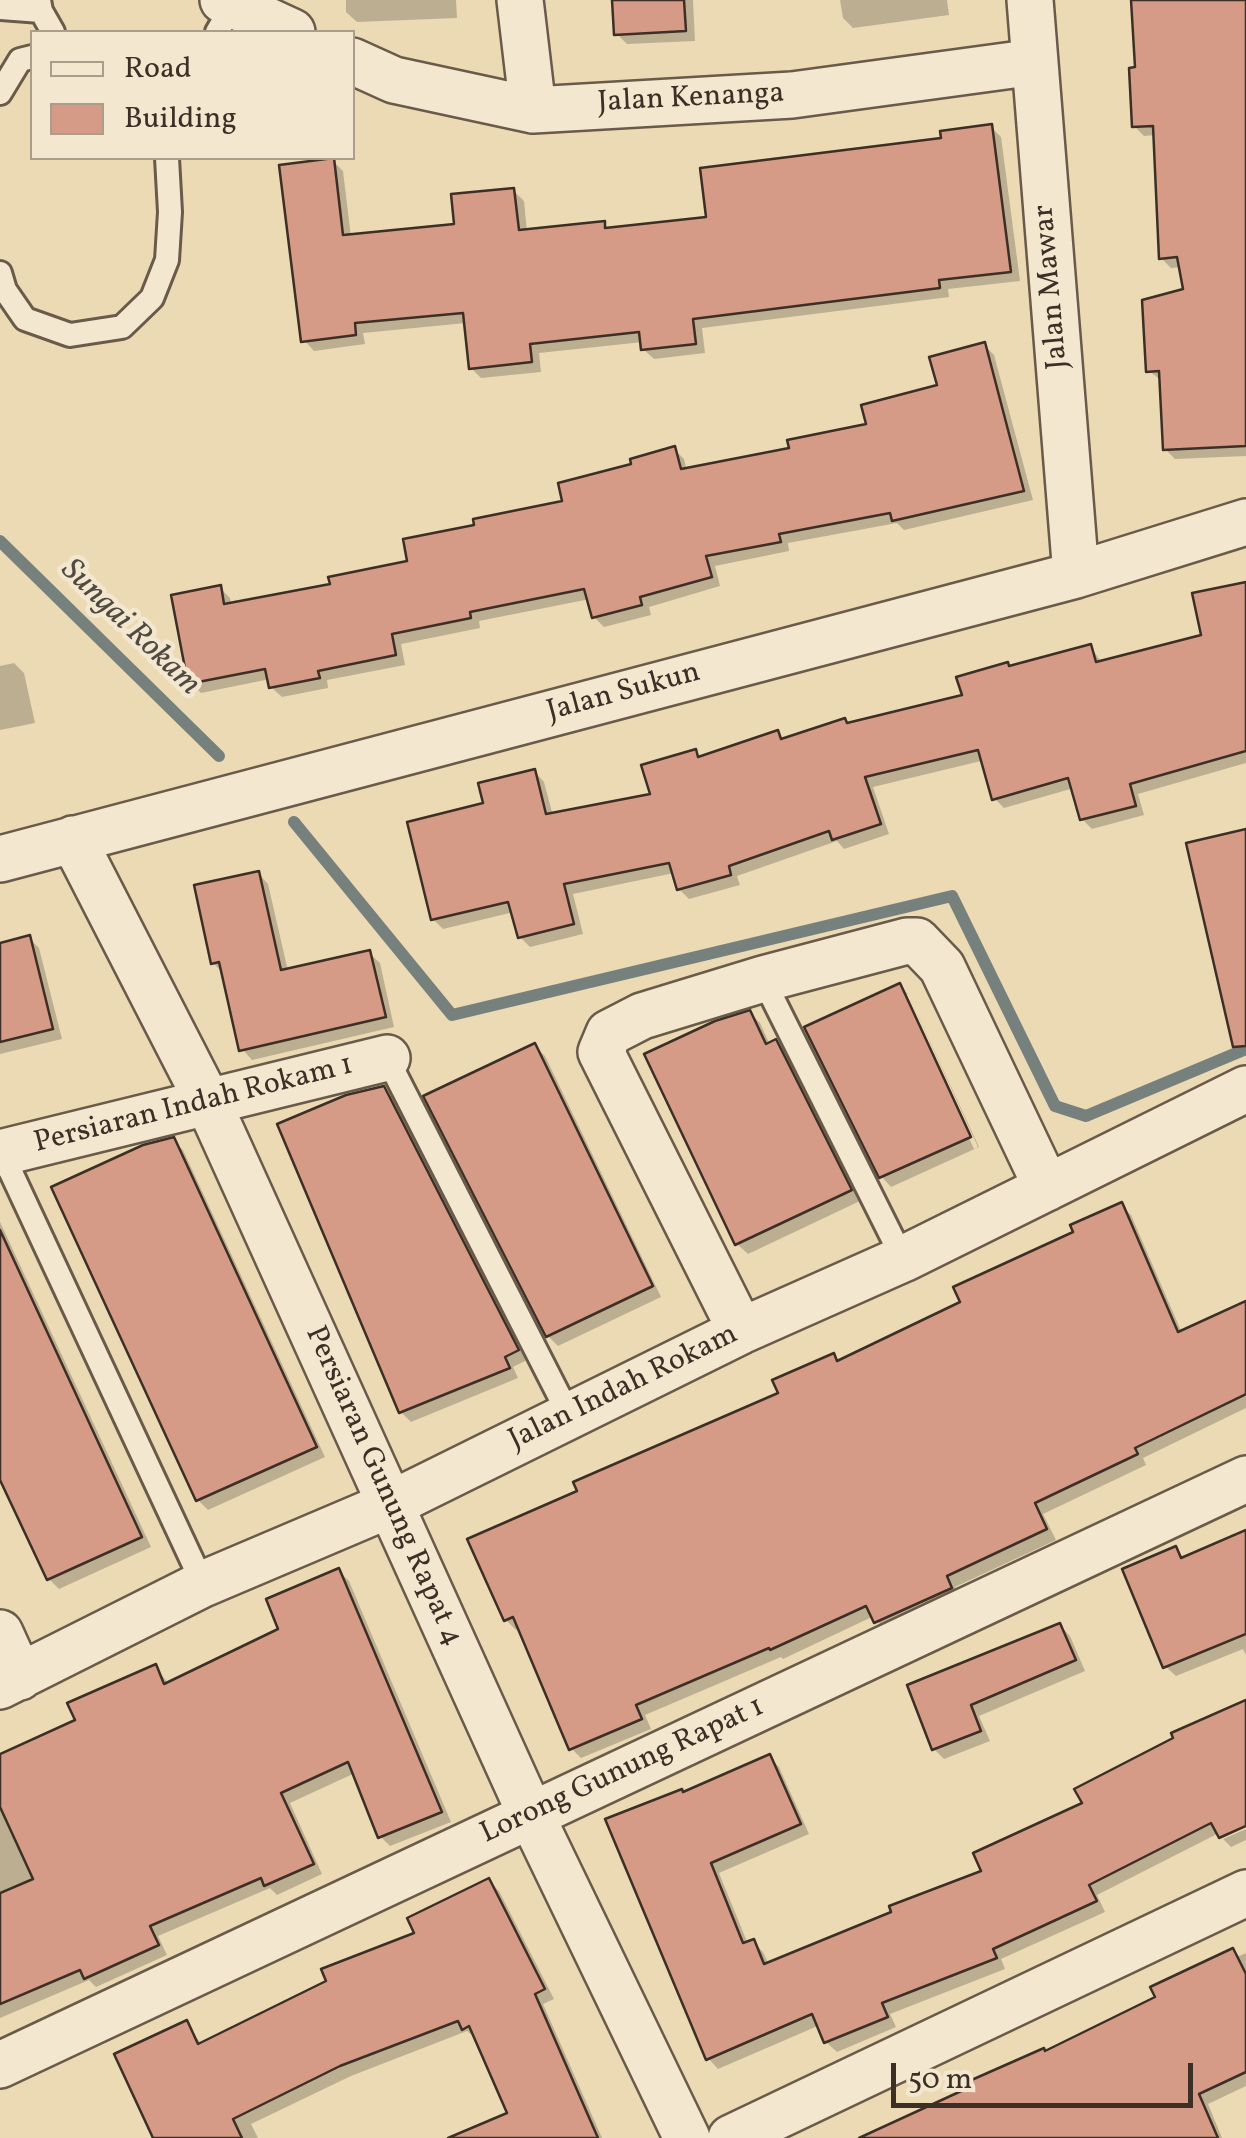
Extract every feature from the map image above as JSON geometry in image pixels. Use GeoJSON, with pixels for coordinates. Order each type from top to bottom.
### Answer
{"type":"FeatureCollection","features":[{"type":"Feature","properties":{"kind":"street"},"geometry":{"type":"LineString","coordinates":[[520,0],[532,110]]}},
{"type":"Feature","properties":{"kind":"street","name":"Jalan Mawar"},"geometry":{"type":"LineString","coordinates":[[1030,0],[1076,574]]}},
{"type":"Feature","properties":{"kind":"street"},"geometry":{"type":"LineString","coordinates":[[224,12],[285,30]]}},
{"type":"Feature","properties":{"kind":"street","name":"Jalan Kenanga"},"geometry":{"type":"LineString","coordinates":[[355,62],[394,80],[532,110],[792,95],[1035,62]]}},
{"type":"Feature","properties":{"kind":"street","name":"Jalan Sukun"},"geometry":{"type":"LineString","coordinates":[[0,860],[1076,574],[1246,522]]}},
{"type":"Feature","properties":{"kind":"street","name":"Persiaran Gunung Rapat 4"},"geometry":{"type":"LineString","coordinates":[[73,839],[208,1102],[530,1816],[687,2138]]}},
{"type":"Feature","properties":{"kind":"street"},"geometry":{"type":"LineString","coordinates":[[742,1331],[601,1052],[609,1032],[642,1016],[763,979],[917,940],[942,967],[1047,1188]]}},
{"type":"Feature","properties":{"kind":"street","name":"Persiaran Indah Rokam 1"},"geometry":{"type":"LineString","coordinates":[[1,1153],[387,1058]]}},
{"type":"Feature","properties":{"kind":"street","name":"Jalan Indah Rokam"},"geometry":{"type":"LineString","coordinates":[[10,1682],[203,1584],[389,1504],[742,1331],[902,1260],[1246,1089]]}},
{"type":"Feature","properties":{"kind":"street","name":"Lorong Gunung Rapat 1"},"geometry":{"type":"LineString","coordinates":[[0,2065],[1246,1479]]}},
{"type":"Feature","properties":{"kind":"street"},"geometry":{"type":"LineString","coordinates":[[0,1633],[10,1682]]}},
{"type":"Feature","properties":{"kind":"street"},"geometry":{"type":"LineString","coordinates":[[731,2138],[1246,1893]]}},
{"type":"Feature","properties":{"kind":"lane"},"geometry":{"type":"LineString","coordinates":[[0,8],[40,6],[52,30]]}},
{"type":"Feature","properties":{"kind":"lane"},"geometry":{"type":"LineString","coordinates":[[0,93],[20,60],[30,58]]}},
{"type":"Feature","properties":{"kind":"lane"},"geometry":{"type":"LineString","coordinates":[[0,273],[5,290],[25,320],[70,335],[122,327],[152,298],[167,260],[167,160]]}},
{"type":"Feature","properties":{"kind":"lane"},"geometry":{"type":"LineString","coordinates":[[763,979],[902,1260]]}},
{"type":"Feature","properties":{"kind":"lane"},"geometry":{"type":"LineString","coordinates":[[387,1058],[569,1415]]}},
{"type":"Feature","properties":{"kind":"lane"},"geometry":{"type":"LineString","coordinates":[[1,1153],[203,1584]]}},
{"type":"Feature","properties":{"kind":"building"},"geometry":{"type":"Polygon","coordinates":[[[612,0],[684,0],[686,31],[614,35],[612,0]]]}},
{"type":"Feature","properties":{"kind":"building"},"geometry":{"type":"Polygon","coordinates":[[[1131,0],[1246,0],[1246,446],[1163,450],[1159,371],[1146,372],[1142,300],[1183,289],[1177,257],[1159,259],[1153,126],[1132,127],[1129,68],[1135,67],[1131,0]]]}},
{"type":"Feature","properties":{"kind":"building"},"geometry":{"type":"Polygon","coordinates":[[[992,124],[1011,272],[939,280],[940,288],[693,319],[696,344],[641,350],[639,332],[530,344],[532,362],[469,369],[463,313],[355,323],[356,335],[301,342],[279,165],[334,160],[343,235],[454,224],[451,194],[514,188],[519,230],[605,221],[605,228],[706,217],[700,168],[941,138],[940,131],[992,124]]]}},
{"type":"Feature","properties":{"kind":"building"},"geometry":{"type":"Polygon","coordinates":[[[985,342],[1024,491],[892,521],[890,513],[779,534],[781,542],[706,556],[712,577],[640,597],[642,605],[592,618],[584,589],[470,612],[471,618],[392,634],[396,655],[318,671],[320,678],[269,688],[265,669],[188,684],[171,595],[221,585],[224,604],[330,584],[328,577],[407,561],[403,539],[474,525],[473,519],[562,501],[558,483],[631,464],[630,459],[675,446],[681,469],[789,448],[787,440],[866,424],[861,405],[937,385],[929,357],[985,342]]]}},
{"type":"Feature","properties":{"kind":"building"},"geometry":{"type":"Polygon","coordinates":[[[1246,582],[1246,751],[1130,784],[1136,806],[1080,820],[1068,778],[992,800],[978,750],[865,777],[881,824],[832,840],[829,831],[729,866],[731,875],[677,890],[669,863],[564,884],[574,924],[518,938],[508,902],[431,920],[407,822],[483,803],[478,783],[535,769],[546,814],[650,794],[641,765],[696,749],[698,757],[778,730],[781,739],[845,718],[847,723],[962,695],[956,677],[1008,662],[1009,666],[1091,644],[1096,662],[1201,635],[1192,593],[1246,582]]]}},
{"type":"Feature","properties":{"kind":"building"},"geometry":{"type":"Polygon","coordinates":[[[1246,829],[1246,1046],[1233,1047],[1186,843],[1246,829]]]}},
{"type":"Feature","properties":{"kind":"building"},"geometry":{"type":"Polygon","coordinates":[[[259,871],[281,970],[370,950],[386,1017],[239,1051],[219,962],[211,964],[194,885],[259,871]]]}},
{"type":"Feature","properties":{"kind":"building"},"geometry":{"type":"Polygon","coordinates":[[[30,935],[53,1029],[0,1042],[0,943],[30,935]]]}},
{"type":"Feature","properties":{"kind":"building"},"geometry":{"type":"Polygon","coordinates":[[[900,983],[971,1137],[879,1178],[804,1027],[900,983]]]}},
{"type":"Feature","properties":{"kind":"building"},"geometry":{"type":"Polygon","coordinates":[[[750,1010],[766,1044],[776,1039],[852,1190],[735,1245],[644,1054],[715,1021],[750,1010]]]}},
{"type":"Feature","properties":{"kind":"building"},"geometry":{"type":"Polygon","coordinates":[[[535,1043],[653,1286],[546,1337],[423,1096],[535,1043]]]}},
{"type":"Feature","properties":{"kind":"building"},"geometry":{"type":"Polygon","coordinates":[[[384,1086],[519,1350],[505,1357],[510,1368],[399,1413],[277,1124],[346,1095],[384,1086]]]}},
{"type":"Feature","properties":{"kind":"building"},"geometry":{"type":"Polygon","coordinates":[[[174,1137],[317,1447],[196,1501],[51,1187],[143,1145],[174,1137]]]}},
{"type":"Feature","properties":{"kind":"building"},"geometry":{"type":"Polygon","coordinates":[[[1122,1202],[1178,1332],[1246,1301],[1246,1394],[1135,1448],[1138,1454],[1035,1503],[1047,1529],[947,1576],[952,1588],[874,1623],[866,1606],[636,1705],[642,1719],[569,1750],[513,1617],[504,1621],[467,1539],[577,1491],[573,1482],[778,1393],[772,1380],[834,1353],[837,1361],[960,1302],[953,1287],[1073,1232],[1070,1225],[1122,1202]]]}},
{"type":"Feature","properties":{"kind":"building"},"geometry":{"type":"Polygon","coordinates":[[[0,1230],[142,1537],[47,1580],[0,1480],[0,1230]]]}},
{"type":"Feature","properties":{"kind":"building"},"geometry":{"type":"Polygon","coordinates":[[[1246,1530],[1246,1634],[1163,1668],[1122,1569],[1176,1546],[1181,1558],[1246,1530]]]}},
{"type":"Feature","properties":{"kind":"building"},"geometry":{"type":"Polygon","coordinates":[[[339,1568],[442,1812],[378,1838],[348,1762],[281,1793],[314,1864],[264,1886],[261,1878],[150,1926],[159,1945],[84,1979],[80,1970],[0,2004],[0,1893],[33,1879],[0,1807],[0,1754],[75,1720],[67,1703],[156,1664],[164,1684],[278,1629],[266,1599],[339,1568]]]}},
{"type":"Feature","properties":{"kind":"building"},"geometry":{"type":"Polygon","coordinates":[[[1060,1623],[1076,1660],[971,1705],[981,1731],[932,1750],[907,1685],[1060,1623]]]}},
{"type":"Feature","properties":{"kind":"building"},"geometry":{"type":"Polygon","coordinates":[[[1246,1700],[1246,1826],[1219,1838],[1211,1823],[1089,1885],[1097,1901],[993,1949],[997,1958],[882,2003],[888,2017],[824,2043],[812,2014],[706,2060],[605,1819],[682,1789],[683,1792],[770,1754],[801,1824],[711,1863],[743,1943],[754,1939],[764,1964],[891,1912],[889,1906],[981,1871],[973,1853],[1082,1803],[1074,1789],[1173,1738],[1171,1733],[1246,1700]]]}},
{"type":"Feature","properties":{"kind":"building"},"geometry":{"type":"Polygon","coordinates":[[[489,1878],[545,1989],[535,1994],[598,2138],[448,2138],[507,2113],[469,2026],[462,2030],[458,2021],[340,2066],[233,2119],[242,2138],[153,2138],[114,2054],[187,2020],[198,2044],[326,1981],[321,1969],[414,1933],[407,1918],[489,1878]]]}},
{"type":"Feature","properties":{"kind":"building"},"geometry":{"type":"Polygon","coordinates":[[[1233,1948],[1246,1974],[1246,2072],[1199,2094],[1218,2138],[859,2138],[970,2087],[967,2082],[1044,2048],[1045,2051],[1155,1997],[1150,1987],[1233,1948]]]}},
{"type":"Feature","properties":{"kind":"waterway","name":"Sungai Rokam"},"geometry":{"type":"LineString","coordinates":[[0,541],[219,756]]}},
{"type":"Feature","properties":{"kind":"waterway"},"geometry":{"type":"LineString","coordinates":[[294,822],[452,1015],[952,896],[1055,1106],[1086,1116],[1246,1049]]}}]}
